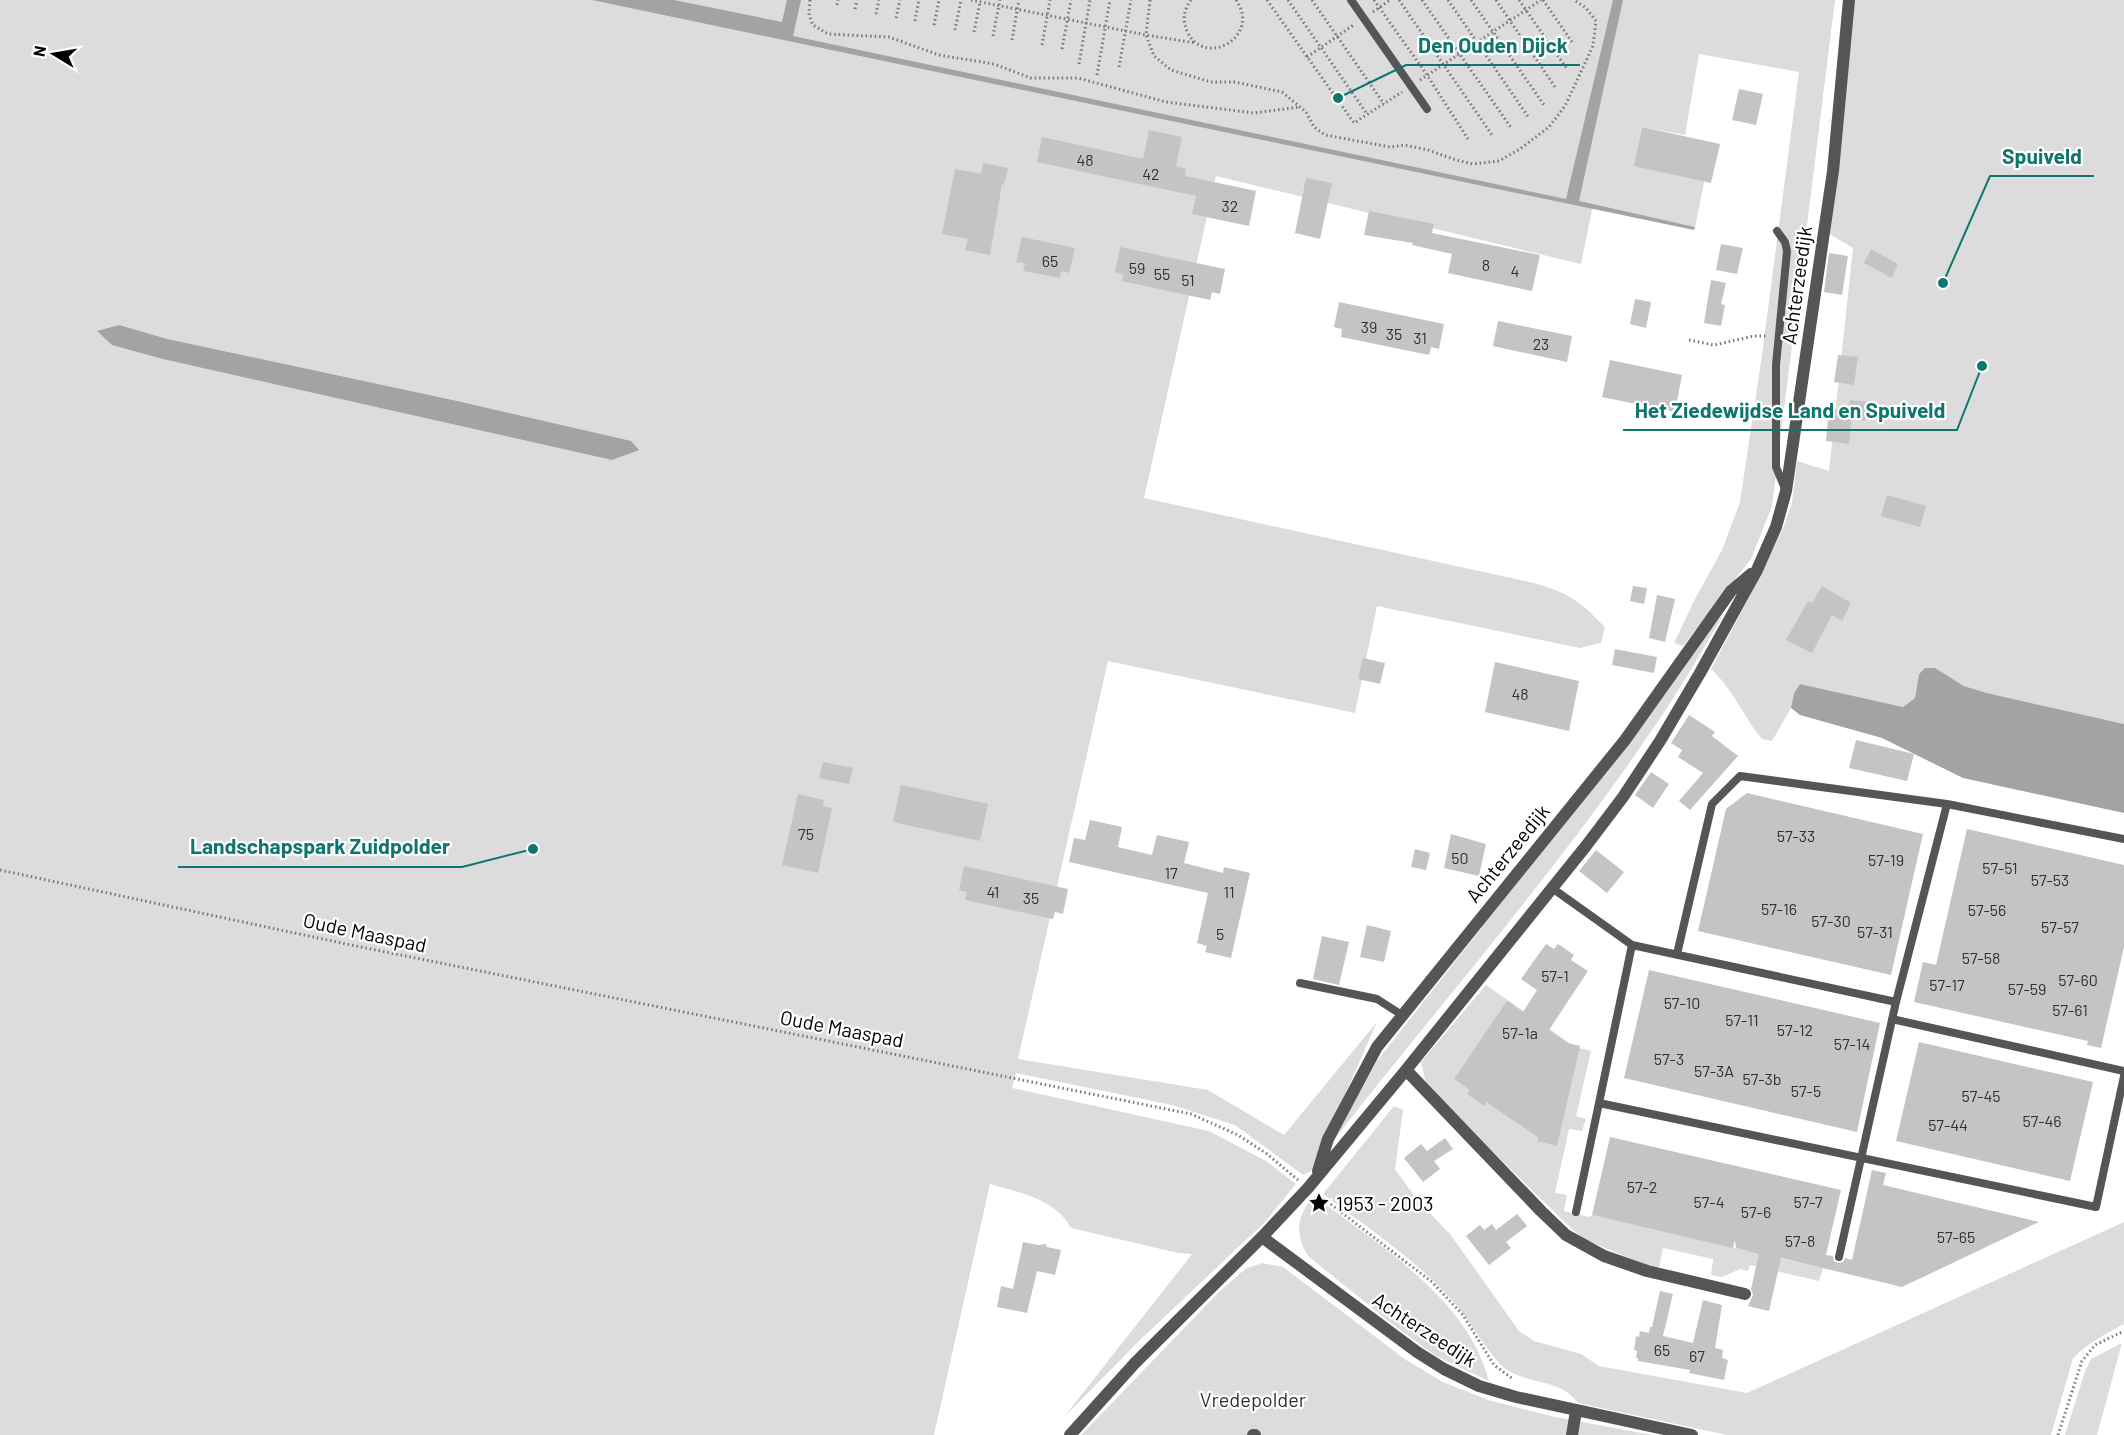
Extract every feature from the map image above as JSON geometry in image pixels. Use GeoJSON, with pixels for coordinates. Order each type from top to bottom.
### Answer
{"type":"FeatureCollection","features":[{"type":"Feature","properties":{"kind":"street","name":"Achterzeedijk"},"geometry":{"type":"LineString","coordinates":[[1070,1435],[1135,1363],[1262,1237],[1312,1183],[1552,888],[1623,797],[1660,741],[1757,570],[1776,527],[1786,491],[1833,171],[1850,0]]}},
{"type":"Feature","properties":{"kind":"street","name":"Achterzeedijk"},"geometry":{"type":"LineString","coordinates":[[1312,1183],[1328,1139],[1377,1047],[1625,740],[1731,591],[1757,570]]}},
{"type":"Feature","properties":{"kind":"street"},"geometry":{"type":"LineString","coordinates":[[1406,1070],[1540,1211],[1566,1235],[1604,1256],[1647,1271],[1745,1294]]}},
{"type":"Feature","properties":{"kind":"street","name":"Achterzeedijk"},"geometry":{"type":"LineString","coordinates":[[1262,1237],[1417,1352],[1443,1369],[1479,1386],[1576,1411],[1692,1435]]}},
{"type":"Feature","properties":{"kind":"street"},"geometry":{"type":"LineString","coordinates":[[1572,1435],[1576,1411]]}},
{"type":"Feature","properties":{"kind":"lane"},"geometry":{"type":"LineString","coordinates":[[1351,0],[1427,109]]}},
{"type":"Feature","properties":{"kind":"lane"},"geometry":{"type":"LineString","coordinates":[[1777,231],[1787,251],[1776,365],[1776,467],[1786,491]]}},
{"type":"Feature","properties":{"kind":"lane"},"geometry":{"type":"LineString","coordinates":[[1677,954],[1712,804],[1740,776],[1947,804],[2124,839]]}},
{"type":"Feature","properties":{"kind":"lane"},"geometry":{"type":"LineString","coordinates":[[1839,1257],[1896,1002],[1947,804]]}},
{"type":"Feature","properties":{"kind":"lane"},"geometry":{"type":"LineString","coordinates":[[1552,888],[1632,945],[1896,1002]]}},
{"type":"Feature","properties":{"kind":"lane"},"geometry":{"type":"LineString","coordinates":[[1576,1212],[1632,945]]}},
{"type":"Feature","properties":{"kind":"lane"},"geometry":{"type":"LineString","coordinates":[[1300,983],[1377,999],[1402,1015]]}},
{"type":"Feature","properties":{"kind":"lane"},"geometry":{"type":"LineString","coordinates":[[1892,1019],[2124,1071]]}},
{"type":"Feature","properties":{"kind":"lane"},"geometry":{"type":"LineString","coordinates":[[1599,1103],[2096,1207],[2124,1076]]}},
{"type":"Feature","properties":{"kind":"path"},"geometry":{"type":"LineString","coordinates":[[810,0],[808,15],[813,25],[828,34],[889,38],[939,55],[993,64],[1031,78],[1078,78],[1166,102],[1254,113],[1299,107]]}},
{"type":"Feature","properties":{"kind":"path"},"geometry":{"type":"LineString","coordinates":[[837,6],[838,0]]}},
{"type":"Feature","properties":{"kind":"path"},"geometry":{"type":"LineString","coordinates":[[855,9],[857,0]]}},
{"type":"Feature","properties":{"kind":"path"},"geometry":{"type":"LineString","coordinates":[[876,14],[879,0]]}},
{"type":"Feature","properties":{"kind":"path"},"geometry":{"type":"LineString","coordinates":[[896,18],[900,0]]}},
{"type":"Feature","properties":{"kind":"path"},"geometry":{"type":"LineString","coordinates":[[915,21],[919,0]]}},
{"type":"Feature","properties":{"kind":"path"},"geometry":{"type":"LineString","coordinates":[[934,25],[939,0]]}},
{"type":"Feature","properties":{"kind":"path"},"geometry":{"type":"LineString","coordinates":[[955,30],[961,0]]}},
{"type":"Feature","properties":{"kind":"path"},"geometry":{"type":"LineString","coordinates":[[971,0],[1213,48],[1231,43],[1237,36],[1243,19],[1237,0]]}},
{"type":"Feature","properties":{"kind":"path"},"geometry":{"type":"LineString","coordinates":[[993,36],[1000,0]]}},
{"type":"Feature","properties":{"kind":"path"},"geometry":{"type":"LineString","coordinates":[[1012,40],[1020,0]]}},
{"type":"Feature","properties":{"kind":"path"},"geometry":{"type":"LineString","coordinates":[[1042,45],[1050,0]]}},
{"type":"Feature","properties":{"kind":"path"},"geometry":{"type":"LineString","coordinates":[[1062,49],[1071,0]]}},
{"type":"Feature","properties":{"kind":"path"},"geometry":{"type":"LineString","coordinates":[[1079,64],[1090,0]]}},
{"type":"Feature","properties":{"kind":"path"},"geometry":{"type":"LineString","coordinates":[[1097,75],[1110,0]]}},
{"type":"Feature","properties":{"kind":"path"},"geometry":{"type":"LineString","coordinates":[[1119,67],[1131,0]]}},
{"type":"Feature","properties":{"kind":"path"},"geometry":{"type":"LineString","coordinates":[[1150,0],[1146,35],[1154,56],[1171,70],[1211,82],[1235,82],[1282,92],[1306,112],[1314,127],[1325,135],[1390,147],[1413,146],[1473,164],[1498,161],[1520,148],[1549,127],[1565,106],[1593,46],[1596,21],[1586,8],[1574,0]]}},
{"type":"Feature","properties":{"kind":"path"},"geometry":{"type":"LineString","coordinates":[[1191,0],[1184,16],[1185,26],[1189,36],[1196,43]]}},
{"type":"Feature","properties":{"kind":"path"},"geometry":{"type":"LineString","coordinates":[[1288,0],[1367,114]]}},
{"type":"Feature","properties":{"kind":"path"},"geometry":{"type":"LineString","coordinates":[[1312,0],[1384,104]]}},
{"type":"Feature","properties":{"kind":"path"},"geometry":{"type":"LineString","coordinates":[[1374,0],[1427,75],[1468,139]]}},
{"type":"Feature","properties":{"kind":"path"},"geometry":{"type":"LineString","coordinates":[[1307,57],[1390,0]]}},
{"type":"Feature","properties":{"kind":"path"},"geometry":{"type":"LineString","coordinates":[[1399,0],[1492,135]]}},
{"type":"Feature","properties":{"kind":"path"},"geometry":{"type":"LineString","coordinates":[[1422,0],[1512,129]]}},
{"type":"Feature","properties":{"kind":"path"},"geometry":{"type":"LineString","coordinates":[[1448,0],[1529,118]]}},
{"type":"Feature","properties":{"kind":"path"},"geometry":{"type":"LineString","coordinates":[[1471,0],[1544,105]]}},
{"type":"Feature","properties":{"kind":"path"},"geometry":{"type":"LineString","coordinates":[[1496,0],[1555,87]]}},
{"type":"Feature","properties":{"kind":"path"},"geometry":{"type":"LineString","coordinates":[[1519,0],[1567,69]]}},
{"type":"Feature","properties":{"kind":"path"},"geometry":{"type":"LineString","coordinates":[[1543,0],[1572,42]]}},
{"type":"Feature","properties":{"kind":"path"},"geometry":{"type":"LineString","coordinates":[[974,32],[981,1]]}},
{"type":"Feature","properties":{"kind":"path"},"geometry":{"type":"LineString","coordinates":[[1689,340],[1714,345],[1754,336],[1778,335]]}},
{"type":"Feature","properties":{"kind":"path","name":"Oude Maaspad"},"geometry":{"type":"LineString","coordinates":[[0,870],[381,951],[1191,1114],[1238,1135],[1312,1183],[1432,1282],[1463,1314],[1494,1365],[1512,1379],[1521,1382]]}},
{"type":"Feature","properties":{"kind":"path"},"geometry":{"type":"LineString","coordinates":[[2058,1435],[2082,1361],[2095,1345],[2124,1331]]}},
{"type":"Feature","properties":{"kind":"green space"},"geometry":{"type":"Polygon","coordinates":[[[0,0],[1835,0],[1772,506],[1751,559],[1683,646],[1674,643],[1722,550],[1740,502],[1762,355],[1799,72],[1699,54],[1685,135],[1642,127],[1635,164],[1705,178],[1695,227],[1593,205],[1581,264],[1216,176],[1144,498],[1534,583],[1573,599],[1605,627],[1601,643],[1580,648],[1377,606],[1355,713],[1108,661],[1018,1059],[1208,1090],[1284,1135],[1377,1022],[1311,1171],[1303,1175],[1235,1125],[1172,1105],[1016,1073],[1012,1088],[1209,1131],[1266,1161],[1296,1184],[1265,1222],[1141,1339],[1064,1417],[1192,1254],[1178,1253],[1071,1228],[1056,1210],[1036,1198],[990,1184],[934,1435],[0,1435],[0,0]]]}},
{"type":"Feature","properties":{"kind":"green space"},"geometry":{"type":"Polygon","coordinates":[[[1853,0],[2124,0],[2124,724],[1987,693],[1964,686],[1935,668],[1919,674],[1915,698],[1903,707],[1800,684],[1794,693],[1791,708],[1772,741],[1762,739],[1726,685],[1711,669],[1760,577],[1784,526],[1792,503],[1797,461],[1829,471],[1853,248],[1828,233],[1853,0]]]}},
{"type":"Feature","properties":{"kind":"green space"},"geometry":{"type":"Polygon","coordinates":[[[1724,614],[1660,719],[1613,786],[1495,940],[1333,1141],[1377,1061],[1570,815],[1692,649],[1724,614]]]}},
{"type":"Feature","properties":{"kind":"green space"},"geometry":{"type":"Polygon","coordinates":[[[1486,985],[1575,1047],[1591,1051],[1576,1116],[1586,1119],[1582,1131],[1569,1129],[1555,1193],[1567,1195],[1564,1211],[1590,1217],[1592,1215],[1823,1268],[1819,1281],[1750,1265],[1748,1271],[1740,1269],[1722,1277],[1711,1275],[1713,1259],[1663,1248],[1659,1267],[1655,1269],[1584,1239],[1572,1229],[1427,1088],[1421,1062],[1486,985]]]}},
{"type":"Feature","properties":{"kind":"green space"},"geometry":{"type":"Polygon","coordinates":[[[1394,1106],[1403,1110],[1395,1169],[1418,1201],[1450,1234],[1519,1331],[1534,1341],[1581,1354],[1599,1366],[1747,1393],[2124,1222],[2124,1324],[2091,1343],[2073,1358],[2051,1435],[1727,1435],[1578,1403],[1570,1394],[1561,1389],[1510,1372],[1501,1365],[1458,1307],[1437,1284],[1323,1194],[1394,1106]]]}},
{"type":"Feature","properties":{"kind":"green space"},"geometry":{"type":"Polygon","coordinates":[[[1314,1196],[1392,1254],[1442,1299],[1462,1324],[1478,1352],[1489,1381],[1436,1356],[1308,1256],[1299,1232],[1299,1224],[1304,1210],[1314,1196]]]}},
{"type":"Feature","properties":{"kind":"green space","name":"Vredepolder"},"geometry":{"type":"Polygon","coordinates":[[[1262,1263],[1283,1267],[1406,1360],[1443,1382],[1488,1400],[1555,1417],[1652,1435],[1081,1435],[1219,1292],[1245,1269],[1262,1263]]]}},
{"type":"Feature","properties":{"kind":"green space"},"geometry":{"type":"Polygon","coordinates":[[[2122,1343],[2097,1435],[2065,1435],[2091,1359],[2122,1343]]]}},
{"type":"Feature","properties":{"kind":"shaded area"},"geometry":{"type":"Polygon","coordinates":[[[592,0],[674,0],[782,22],[787,0],[801,0],[793,36],[1566,199],[1613,0],[1623,0],[1579,201],[1695,227],[1694,230],[592,0]]]}},
{"type":"Feature","properties":{"kind":"shaded area"},"geometry":{"type":"Polygon","coordinates":[[[119,325],[167,339],[631,441],[639,450],[612,460],[163,359],[112,345],[97,331],[119,325]]]}},
{"type":"Feature","properties":{"kind":"shaded area"},"geometry":{"type":"Polygon","coordinates":[[[1925,668],[1935,668],[1964,686],[1987,693],[2124,724],[2124,813],[1963,778],[1882,738],[1800,715],[1791,708],[1794,693],[1800,684],[1903,707],[1915,698],[1919,674],[1925,668]]]}},
{"type":"Feature","properties":{"kind":"building"},"geometry":{"type":"Polygon","coordinates":[[[1739,89],[1763,94],[1756,125],[1732,120],[1739,89]]]}},
{"type":"Feature","properties":{"kind":"building"},"geometry":{"type":"Polygon","coordinates":[[[1642,127],[1720,144],[1711,183],[1634,166],[1642,127]]]}},
{"type":"Feature","properties":{"kind":"building"},"geometry":{"type":"Polygon","coordinates":[[[1149,130],[1182,137],[1176,166],[1186,169],[1185,176],[1256,191],[1249,226],[1192,214],[1196,196],[1037,162],[1042,137],[1143,159],[1149,130]]]}},
{"type":"Feature","properties":{"kind":"building"},"geometry":{"type":"Polygon","coordinates":[[[983,163],[1008,168],[1004,185],[1002,184],[990,255],[965,250],[968,239],[942,234],[955,169],[981,174],[983,163]]]}},
{"type":"Feature","properties":{"kind":"building"},"geometry":{"type":"Polygon","coordinates":[[[1306,178],[1332,183],[1320,239],[1295,233],[1306,178]]]}},
{"type":"Feature","properties":{"kind":"building"},"geometry":{"type":"Polygon","coordinates":[[[1369,211],[1434,224],[1432,233],[1540,255],[1532,291],[1448,273],[1452,254],[1412,245],[1413,243],[1364,235],[1369,211]]]}},
{"type":"Feature","properties":{"kind":"building"},"geometry":{"type":"Polygon","coordinates":[[[1022,237],[1075,248],[1069,273],[1061,271],[1060,278],[1023,271],[1025,263],[1016,262],[1022,237]]]}},
{"type":"Feature","properties":{"kind":"building"},"geometry":{"type":"Polygon","coordinates":[[[1721,244],[1743,248],[1737,274],[1716,270],[1721,244]]]}},
{"type":"Feature","properties":{"kind":"building"},"geometry":{"type":"Polygon","coordinates":[[[1120,247],[1225,269],[1220,294],[1212,292],[1210,300],[1122,281],[1123,274],[1115,272],[1120,247]]]}},
{"type":"Feature","properties":{"kind":"building"},"geometry":{"type":"Polygon","coordinates":[[[1871,249],[1898,264],[1892,278],[1864,263],[1871,249]]]}},
{"type":"Feature","properties":{"kind":"building"},"geometry":{"type":"Polygon","coordinates":[[[1829,253],[1848,256],[1842,295],[1824,292],[1829,253]]]}},
{"type":"Feature","properties":{"kind":"building"},"geometry":{"type":"Polygon","coordinates":[[[1711,280],[1726,283],[1721,304],[1725,305],[1721,326],[1704,323],[1711,280]]]}},
{"type":"Feature","properties":{"kind":"building"},"geometry":{"type":"Polygon","coordinates":[[[1635,299],[1651,302],[1646,328],[1630,324],[1635,299]]]}},
{"type":"Feature","properties":{"kind":"building"},"geometry":{"type":"Polygon","coordinates":[[[1339,302],[1444,324],[1439,349],[1431,347],[1429,355],[1341,337],[1342,329],[1334,327],[1339,302]]]}},
{"type":"Feature","properties":{"kind":"building"},"geometry":{"type":"Polygon","coordinates":[[[1498,321],[1572,336],[1567,362],[1493,346],[1498,321]]]}},
{"type":"Feature","properties":{"kind":"building"},"geometry":{"type":"Polygon","coordinates":[[[1838,355],[1858,357],[1854,385],[1834,382],[1838,355]]]}},
{"type":"Feature","properties":{"kind":"building"},"geometry":{"type":"Polygon","coordinates":[[[1610,360],[1682,375],[1675,412],[1602,397],[1610,360]]]}},
{"type":"Feature","properties":{"kind":"building"},"geometry":{"type":"Polygon","coordinates":[[[1850,400],[1867,402],[1865,421],[1852,419],[1849,444],[1826,441],[1829,408],[1848,411],[1850,400]]]}},
{"type":"Feature","properties":{"kind":"building"},"geometry":{"type":"Polygon","coordinates":[[[1887,495],[1926,506],[1920,527],[1881,516],[1887,495]]]}},
{"type":"Feature","properties":{"kind":"building"},"geometry":{"type":"Polygon","coordinates":[[[1633,586],[1647,588],[1644,604],[1630,601],[1633,586]]]}},
{"type":"Feature","properties":{"kind":"building"},"geometry":{"type":"Polygon","coordinates":[[[1822,586],[1851,603],[1842,621],[1832,615],[1812,653],[1786,640],[1808,601],[1812,603],[1822,586]]]}},
{"type":"Feature","properties":{"kind":"building"},"geometry":{"type":"Polygon","coordinates":[[[1657,595],[1675,599],[1665,642],[1649,638],[1657,595]]]}},
{"type":"Feature","properties":{"kind":"building"},"geometry":{"type":"Polygon","coordinates":[[[1615,649],[1657,657],[1654,673],[1612,665],[1615,649]]]}},
{"type":"Feature","properties":{"kind":"building"},"geometry":{"type":"Polygon","coordinates":[[[1363,658],[1385,663],[1380,684],[1358,679],[1363,658]]]}},
{"type":"Feature","properties":{"kind":"building"},"geometry":{"type":"Polygon","coordinates":[[[1495,662],[1579,681],[1569,731],[1485,712],[1495,662]]]}},
{"type":"Feature","properties":{"kind":"building"},"geometry":{"type":"Polygon","coordinates":[[[1689,715],[1715,732],[1712,736],[1738,756],[1690,810],[1679,801],[1703,773],[1678,757],[1682,750],[1671,743],[1689,715]]]}},
{"type":"Feature","properties":{"kind":"building"},"geometry":{"type":"Polygon","coordinates":[[[1856,740],[1914,754],[1907,781],[1849,768],[1856,740]]]}},
{"type":"Feature","properties":{"kind":"building"},"geometry":{"type":"Polygon","coordinates":[[[823,762],[853,768],[849,784],[819,778],[823,762]]]}},
{"type":"Feature","properties":{"kind":"building"},"geometry":{"type":"Polygon","coordinates":[[[1651,772],[1669,784],[1653,808],[1635,795],[1651,772]]]}},
{"type":"Feature","properties":{"kind":"building"},"geometry":{"type":"Polygon","coordinates":[[[901,785],[988,804],[980,841],[893,822],[901,785]]]}},
{"type":"Feature","properties":{"kind":"building"},"geometry":{"type":"Polygon","coordinates":[[[1747,793],[1923,834],[1891,975],[1698,931],[1726,809],[1747,793]]]}},
{"type":"Feature","properties":{"kind":"building"},"geometry":{"type":"Polygon","coordinates":[[[798,794],[824,800],[823,806],[832,808],[818,873],[782,865],[798,794]]]}},
{"type":"Feature","properties":{"kind":"building"},"geometry":{"type":"Polygon","coordinates":[[[1090,820],[1122,827],[1118,847],[1152,855],[1157,835],[1189,842],[1184,863],[1223,873],[1224,867],[1250,873],[1231,958],[1205,952],[1207,946],[1197,943],[1208,893],[1069,862],[1074,838],[1085,840],[1090,820]]]}},
{"type":"Feature","properties":{"kind":"building"},"geometry":{"type":"Polygon","coordinates":[[[1967,829],[2124,865],[2124,947],[2101,1048],[2087,1045],[2088,1041],[1914,1002],[1923,962],[1936,965],[1967,829]]]}},
{"type":"Feature","properties":{"kind":"building"},"geometry":{"type":"Polygon","coordinates":[[[1451,834],[1486,844],[1479,876],[1444,868],[1451,834]]]}},
{"type":"Feature","properties":{"kind":"building"},"geometry":{"type":"Polygon","coordinates":[[[1415,849],[1430,853],[1426,870],[1411,867],[1415,849]]]}},
{"type":"Feature","properties":{"kind":"building"},"geometry":{"type":"Polygon","coordinates":[[[1596,850],[1624,872],[1607,893],[1579,871],[1596,850]]]}},
{"type":"Feature","properties":{"kind":"building"},"geometry":{"type":"Polygon","coordinates":[[[964,866],[1068,889],[1063,914],[1055,912],[1053,919],[965,900],[967,892],[959,890],[964,866]]]}},
{"type":"Feature","properties":{"kind":"building"},"geometry":{"type":"Polygon","coordinates":[[[1367,925],[1391,931],[1384,962],[1360,957],[1367,925]]]}},
{"type":"Feature","properties":{"kind":"building"},"geometry":{"type":"Polygon","coordinates":[[[1322,936],[1349,942],[1339,985],[1313,979],[1322,936]]]}},
{"type":"Feature","properties":{"kind":"building"},"geometry":{"type":"Polygon","coordinates":[[[1546,944],[1554,949],[1558,944],[1574,955],[1571,960],[1588,971],[1549,1030],[1568,1043],[1580,1046],[1557,1146],[1538,1141],[1538,1137],[1487,1102],[1484,1106],[1467,1094],[1470,1090],[1454,1079],[1507,1001],[1523,1012],[1537,990],[1521,979],[1546,944]]]}},
{"type":"Feature","properties":{"kind":"building"},"geometry":{"type":"Polygon","coordinates":[[[1649,970],[1880,1023],[1857,1132],[1624,1078],[1649,970]]]}},
{"type":"Feature","properties":{"kind":"building"},"geometry":{"type":"Polygon","coordinates":[[[1919,1042],[2093,1082],[2070,1181],[1896,1141],[1919,1042]]]}},
{"type":"Feature","properties":{"kind":"building"},"geometry":{"type":"Polygon","coordinates":[[[1610,1137],[1841,1190],[1826,1255],[1833,1256],[1834,1261],[1838,1263],[1843,1262],[1845,1258],[1852,1260],[1872,1170],[1886,1173],[1883,1185],[2039,1222],[1902,1287],[1781,1258],[1769,1311],[1748,1306],[1753,1295],[1751,1289],[1759,1254],[1736,1248],[1735,1240],[1733,1248],[1592,1215],[1610,1137]]]}},
{"type":"Feature","properties":{"kind":"building"},"geometry":{"type":"Polygon","coordinates":[[[1445,1138],[1453,1149],[1434,1161],[1440,1169],[1423,1182],[1404,1158],[1421,1144],[1427,1151],[1445,1138]]]}},
{"type":"Feature","properties":{"kind":"building"},"geometry":{"type":"Polygon","coordinates":[[[1517,1214],[1527,1226],[1506,1242],[1511,1248],[1489,1265],[1466,1236],[1480,1225],[1484,1230],[1492,1224],[1496,1230],[1517,1214]]]}},
{"type":"Feature","properties":{"kind":"building"},"geometry":{"type":"Polygon","coordinates":[[[1023,1242],[1046,1244],[1047,1247],[1061,1250],[1055,1275],[1037,1271],[1027,1313],[997,1307],[1001,1286],[1013,1289],[1023,1242]]]}},
{"type":"Feature","properties":{"kind":"building"},"geometry":{"type":"Polygon","coordinates":[[[1660,1291],[1673,1294],[1663,1336],[1693,1343],[1703,1300],[1722,1305],[1715,1348],[1723,1350],[1722,1358],[1728,1360],[1724,1380],[1689,1373],[1690,1370],[1638,1361],[1637,1351],[1634,1350],[1636,1336],[1639,1337],[1640,1331],[1649,1333],[1660,1291]]]}},
{"type":"Feature","properties":{"kind":"place","name":"Den Ouden Dijck"},"geometry":{"type":"Point","coordinates":[1338,98]}},
{"type":"Feature","properties":{"kind":"place","name":"Spuiveld"},"geometry":{"type":"Point","coordinates":[1943,283]}},
{"type":"Feature","properties":{"kind":"place","name":"Het Ziedewijdse Land en Spuiveld"},"geometry":{"type":"Point","coordinates":[1982,366]}},
{"type":"Feature","properties":{"kind":"place","name":"Landschapspark Zuidpolder"},"geometry":{"type":"Point","coordinates":[533,849]}},
{"type":"Feature","properties":{"kind":"place","name":"1953 - 2003"},"geometry":{"type":"Point","coordinates":[1319,1203]}}]}
